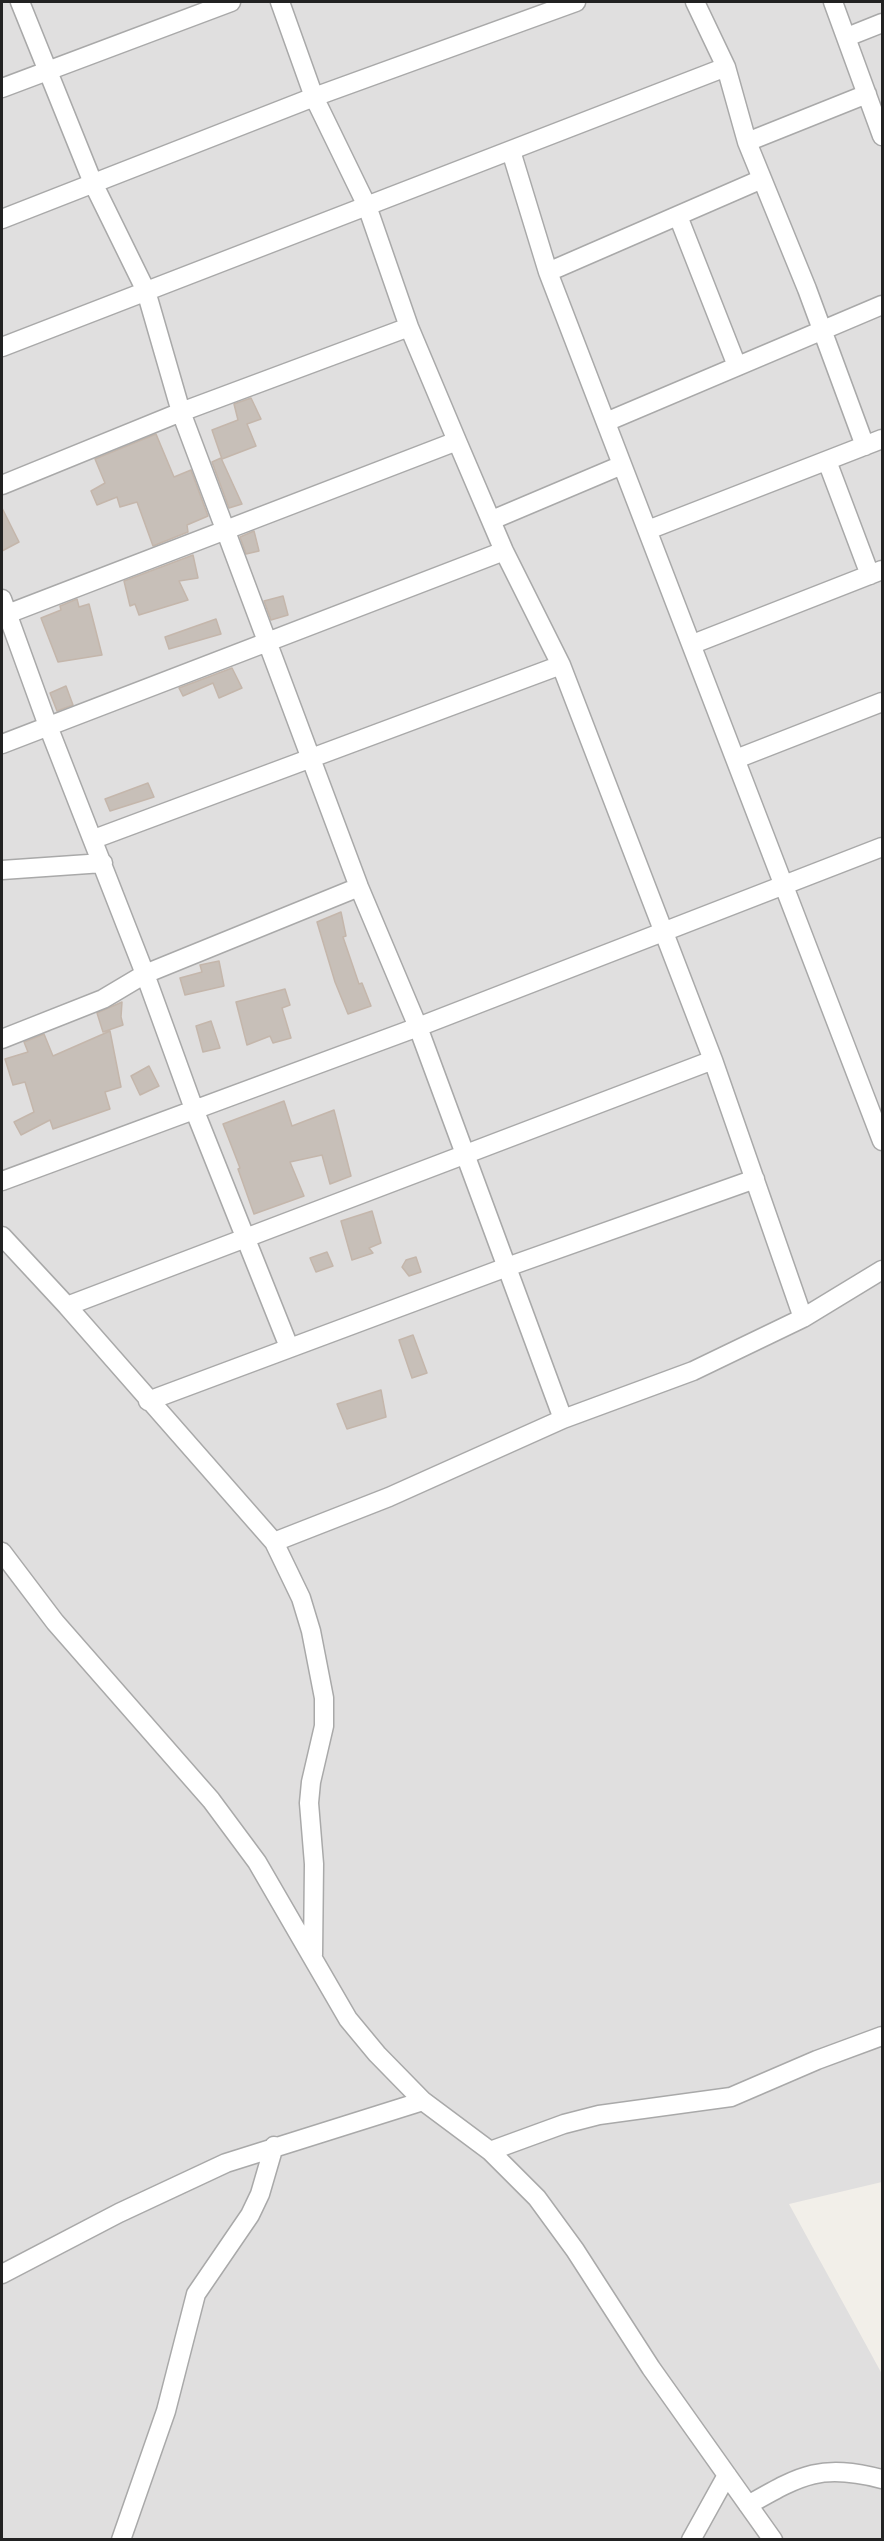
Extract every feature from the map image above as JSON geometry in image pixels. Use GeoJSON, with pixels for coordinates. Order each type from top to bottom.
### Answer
{"type":"FeatureCollection","features":[{"type":"Feature","properties":{"kind":"street"},"geometry":{"type":"LineString","coordinates":[[20,2],[93,183],[146,291],[181,412],[359,887],[418,1027],[563,1419]]}},
{"type":"Feature","properties":{"kind":"street"},"geometry":{"type":"LineString","coordinates":[[2,88],[231,2]]}},
{"type":"Feature","properties":{"kind":"street"},"geometry":{"type":"LineString","coordinates":[[280,2],[314,97],[367,206],[409,327],[457,441],[504,551],[561,665],[713,1060],[785,1272],[803,1318]]}},
{"type":"Feature","properties":{"kind":"street"},"geometry":{"type":"LineString","coordinates":[[2,219],[314,97],[576,2]]}},
{"type":"Feature","properties":{"kind":"street"},"geometry":{"type":"LineString","coordinates":[[695,2],[726,67],[747,142],[823,330],[865,446]]}},
{"type":"Feature","properties":{"kind":"street"},"geometry":{"type":"LineString","coordinates":[[833,2],[882,136]]}},
{"type":"Feature","properties":{"kind":"street"},"geometry":{"type":"LineString","coordinates":[[847,37],[882,23]]}},
{"type":"Feature","properties":{"kind":"street"},"geometry":{"type":"LineString","coordinates":[[2,346],[726,67]]}},
{"type":"Feature","properties":{"kind":"street"},"geometry":{"type":"LineString","coordinates":[[747,142],[867,94]]}},
{"type":"Feature","properties":{"kind":"street"},"geometry":{"type":"LineString","coordinates":[[511,150],[548,272],[693,644],[882,1141]]}},
{"type":"Feature","properties":{"kind":"street"},"geometry":{"type":"LineString","coordinates":[[548,272],[762,179]]}},
{"type":"Feature","properties":{"kind":"street"},"geometry":{"type":"LineString","coordinates":[[678,216],[737,366]]}},
{"type":"Feature","properties":{"kind":"street"},"geometry":{"type":"LineString","coordinates":[[606,422],[882,305]]}},
{"type":"Feature","properties":{"kind":"street"},"geometry":{"type":"LineString","coordinates":[[2,485],[181,412],[409,327]]}},
{"type":"Feature","properties":{"kind":"street"},"geometry":{"type":"LineString","coordinates":[[648,530],[882,439]]}},
{"type":"Feature","properties":{"kind":"street"},"geometry":{"type":"LineString","coordinates":[[289,1347],[194,1109],[103,862],[3,610],[457,441]]}},
{"type":"Feature","properties":{"kind":"street"},"geometry":{"type":"LineString","coordinates":[[693,644],[876,573],[827,461]]}},
{"type":"Feature","properties":{"kind":"street"},"geometry":{"type":"LineString","coordinates":[[492,520],[622,465]]}},
{"type":"Feature","properties":{"kind":"street"},"geometry":{"type":"LineString","coordinates":[[2,744],[504,551]]}},
{"type":"Feature","properties":{"kind":"street"},"geometry":{"type":"LineString","coordinates":[[94,839],[561,665]]}},
{"type":"Feature","properties":{"kind":"street"},"geometry":{"type":"LineString","coordinates":[[736,759],[882,702]]}},
{"type":"Feature","properties":{"kind":"street"},"geometry":{"type":"LineString","coordinates":[[2,1181],[418,1027],[785,886],[882,846]]}},
{"type":"Feature","properties":{"kind":"street"},"geometry":{"type":"LineString","coordinates":[[2,870],[103,862]]}},
{"type":"Feature","properties":{"kind":"street"},"geometry":{"type":"LineString","coordinates":[[2,1039],[103,999],[145,974],[359,887]]}},
{"type":"Feature","properties":{"kind":"street"},"geometry":{"type":"LineString","coordinates":[[67,1306],[713,1060]]}},
{"type":"Feature","properties":{"kind":"street"},"geometry":{"type":"LineString","coordinates":[[148,1401],[507,1267],[755,1179]]}},
{"type":"Feature","properties":{"kind":"street"},"geometry":{"type":"LineString","coordinates":[[2,1236],[67,1306],[274,1542],[301,1598],[311,1630],[324,1698],[324,1725],[311,1782],[309,1803],[314,1873],[313,1956]]}},
{"type":"Feature","properties":{"kind":"street"},"geometry":{"type":"LineString","coordinates":[[274,1542],[390,1497],[563,1419],[693,1371],[803,1318],[882,1270]]}},
{"type":"Feature","properties":{"kind":"street"},"geometry":{"type":"LineString","coordinates":[[2,1552],[55,1623],[211,1800],[257,1862],[348,2019],[377,2054],[423,2101],[490,2151],[537,2198],[575,2250],[651,2368],[773,2540]]}},
{"type":"Feature","properties":{"kind":"street"},"geometry":{"type":"LineString","coordinates":[[490,2151],[564,2124],[599,2115],[731,2097],[882,2036]]}},
{"type":"Feature","properties":{"kind":"street"},"geometry":{"type":"LineString","coordinates":[[2,2274],[226,2163],[274,2146],[423,2101]]}},
{"type":"Feature","properties":{"kind":"street"},"geometry":{"type":"LineString","coordinates":[[121,2540],[166,2411],[196,2294],[250,2215],[260,2194],[274,2146]]}},
{"type":"Feature","properties":{"kind":"street"},"geometry":{"type":"LineString","coordinates":[[748,2505],[793,2479],[825,2471],[867,2475],[882,2479]]}},
{"type":"Feature","properties":{"kind":"street"},"geometry":{"type":"LineString","coordinates":[[691,2540],[727,2475]]}},
{"type":"Feature","properties":{"kind":"shaded area"},"geometry":{"type":"Polygon","coordinates":[[[2,2],[882,2],[882,2182],[789,2204],[882,2374],[882,2539],[2,2540],[2,2]]]}},
{"type":"Feature","properties":{"kind":"building"},"geometry":{"type":"Polygon","coordinates":[[[251,398],[261,419],[247,424],[256,446],[222,459],[212,430],[238,420],[234,404],[251,398]]]}},
{"type":"Feature","properties":{"kind":"building"},"geometry":{"type":"Polygon","coordinates":[[[156,434],[174,477],[191,470],[208,516],[187,525],[188,532],[153,546],[137,502],[120,507],[117,497],[97,505],[91,491],[105,483],[95,459],[156,434]]]}},
{"type":"Feature","properties":{"kind":"building"},"geometry":{"type":"Polygon","coordinates":[[[221,458],[242,504],[229,508],[212,462],[221,458]]]}},
{"type":"Feature","properties":{"kind":"building"},"geometry":{"type":"Polygon","coordinates":[[[2,508],[19,542],[2,551],[2,508]]]}},
{"type":"Feature","properties":{"kind":"building"},"geometry":{"type":"Polygon","coordinates":[[[254,531],[259,551],[246,554],[240,537],[254,531]]]}},
{"type":"Feature","properties":{"kind":"building"},"geometry":{"type":"Polygon","coordinates":[[[193,555],[198,578],[179,581],[188,600],[139,615],[135,604],[130,606],[124,581],[193,555]]]}},
{"type":"Feature","properties":{"kind":"building"},"geometry":{"type":"Polygon","coordinates":[[[283,596],[288,615],[271,620],[264,601],[283,596]]]}},
{"type":"Feature","properties":{"kind":"building"},"geometry":{"type":"Polygon","coordinates":[[[77,599],[79,607],[89,604],[102,655],[58,662],[41,618],[61,610],[60,606],[77,599]]]}},
{"type":"Feature","properties":{"kind":"building"},"geometry":{"type":"Polygon","coordinates":[[[216,619],[221,634],[169,649],[165,637],[216,619]]]}},
{"type":"Feature","properties":{"kind":"building"},"geometry":{"type":"Polygon","coordinates":[[[232,668],[242,688],[219,698],[213,683],[183,696],[179,688],[232,668]]]}},
{"type":"Feature","properties":{"kind":"building"},"geometry":{"type":"Polygon","coordinates":[[[66,686],[73,705],[57,711],[50,693],[66,686]]]}},
{"type":"Feature","properties":{"kind":"building"},"geometry":{"type":"Polygon","coordinates":[[[148,783],[154,797],[110,811],[105,799],[148,783]]]}},
{"type":"Feature","properties":{"kind":"building"},"geometry":{"type":"Polygon","coordinates":[[[341,912],[346,936],[343,937],[359,984],[362,983],[371,1006],[348,1014],[335,982],[317,922],[341,912]]]}},
{"type":"Feature","properties":{"kind":"building"},"geometry":{"type":"Polygon","coordinates":[[[219,961],[224,986],[185,995],[180,978],[202,972],[200,965],[219,961]]]}},
{"type":"Feature","properties":{"kind":"building"},"geometry":{"type":"Polygon","coordinates":[[[285,989],[290,1005],[282,1008],[291,1038],[273,1043],[270,1036],[247,1045],[236,1002],[285,989]]]}},
{"type":"Feature","properties":{"kind":"building"},"geometry":{"type":"Polygon","coordinates":[[[122,1002],[123,1025],[103,1032],[97,1013],[122,1002]]]}},
{"type":"Feature","properties":{"kind":"building"},"geometry":{"type":"Polygon","coordinates":[[[211,1021],[220,1048],[203,1052],[196,1026],[211,1021]]]}},
{"type":"Feature","properties":{"kind":"building"},"geometry":{"type":"Polygon","coordinates":[[[110,1031],[121,1087],[105,1092],[110,1109],[53,1129],[50,1120],[21,1135],[14,1122],[34,1112],[25,1082],[13,1085],[5,1059],[28,1052],[24,1042],[44,1034],[53,1056],[110,1031]]]}},
{"type":"Feature","properties":{"kind":"building"},"geometry":{"type":"Polygon","coordinates":[[[149,1066],[159,1086],[140,1095],[131,1076],[149,1066]]]}},
{"type":"Feature","properties":{"kind":"building"},"geometry":{"type":"Polygon","coordinates":[[[284,1101],[292,1126],[334,1110],[351,1176],[330,1184],[322,1155],[290,1162],[304,1196],[254,1214],[223,1124],[284,1101]]]}},
{"type":"Feature","properties":{"kind":"building"},"geometry":{"type":"Polygon","coordinates":[[[372,1211],[381,1243],[369,1248],[373,1253],[352,1260],[341,1221],[372,1211]]]}},
{"type":"Feature","properties":{"kind":"building"},"geometry":{"type":"Polygon","coordinates":[[[327,1252],[333,1266],[316,1272],[310,1258],[327,1252]]]}},
{"type":"Feature","properties":{"kind":"building"},"geometry":{"type":"Polygon","coordinates":[[[416,1257],[421,1272],[409,1276],[402,1267],[406,1260],[416,1257]]]}},
{"type":"Feature","properties":{"kind":"building"},"geometry":{"type":"Polygon","coordinates":[[[413,1335],[427,1373],[412,1378],[399,1340],[413,1335]]]}},
{"type":"Feature","properties":{"kind":"building"},"geometry":{"type":"Polygon","coordinates":[[[381,1390],[386,1417],[347,1429],[337,1404],[381,1390]]]}}]}
